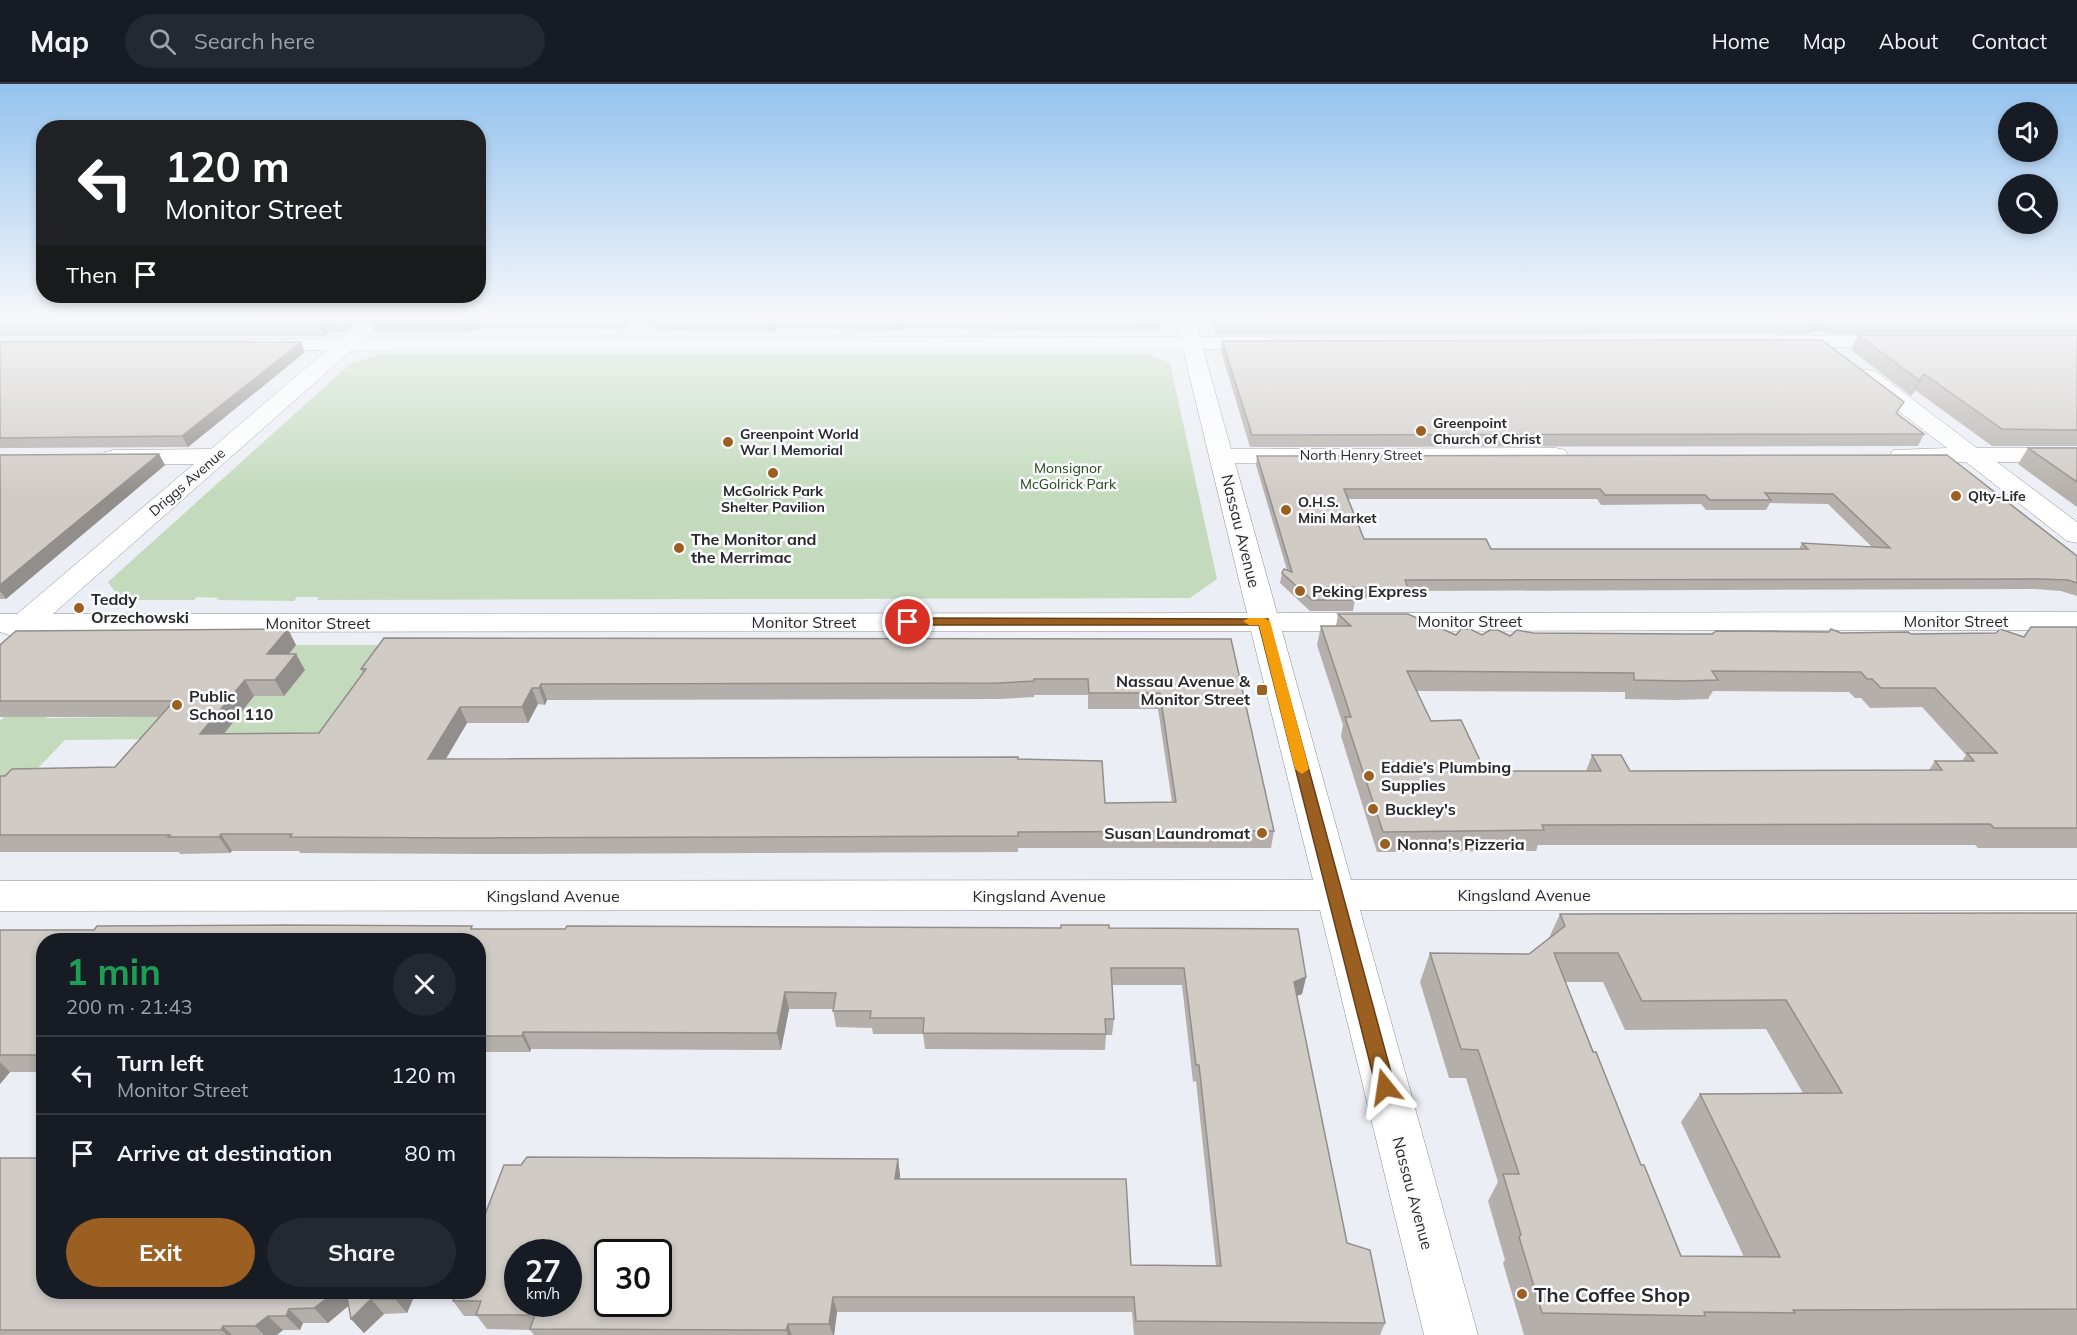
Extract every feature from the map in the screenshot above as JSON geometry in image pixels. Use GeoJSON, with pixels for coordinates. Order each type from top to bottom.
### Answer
{"type":"FeatureCollection","features":[{"type":"Feature","properties":{"kind":"street","name":"Driggs Avenue"},"geometry":{"type":"LineString","coordinates":[[0,644],[12,623],[217,456],[308,377]]}},
{"type":"Feature","properties":{"kind":"street","name":"Nassau Avenue"},"geometry":{"type":"LineString","coordinates":[[1201,377],[1450,1335]]}},
{"type":"Feature","properties":{"kind":"street"},"geometry":{"type":"LineString","coordinates":[[1869,377],[2077,535]]}},
{"type":"Feature","properties":{"kind":"street","name":"North Henry Street"},"geometry":{"type":"LineString","coordinates":[[1222,456],[1583,455]]}},
{"type":"Feature","properties":{"kind":"street"},"geometry":{"type":"LineString","coordinates":[[1878,455],[2077,455]]}},
{"type":"Feature","properties":{"kind":"street"},"geometry":{"type":"LineString","coordinates":[[94,457],[217,456]]}},
{"type":"Feature","properties":{"kind":"street","name":"Monitor Street"},"geometry":{"type":"LineString","coordinates":[[12,623],[2077,621]]}},
{"type":"Feature","properties":{"kind":"street","name":"Kingsland Avenue"},"geometry":{"type":"LineString","coordinates":[[0,897],[2077,895]]}},
{"type":"Feature","properties":{"kind":"green space","name":"Monsignor McGolrick Park"},"geometry":{"type":"Polygon","coordinates":[[[335,377],[1173,377],[1217,579],[1190,598],[317,600],[319,597],[297,597],[294,601],[216,600],[219,598],[197,597],[194,600],[121,600],[108,582],[335,377]]]}},
{"type":"Feature","properties":{"kind":"green space"},"geometry":{"type":"Polygon","coordinates":[[[296,645],[397,645],[330,738],[200,738],[237,717],[254,696],[284,696],[276,670],[296,645]]]}},
{"type":"Feature","properties":{"kind":"green space"},"geometry":{"type":"Polygon","coordinates":[[[12,709],[54,709],[46,718],[139,717],[188,710],[166,739],[65,740],[15,792],[0,793],[0,721],[12,709]]]}},
{"type":"Feature","properties":{"kind":"building"},"geometry":{"type":"Polygon","coordinates":[[[0,377],[256,377],[182,436],[0,438],[0,377]]]}},
{"type":"Feature","properties":{"kind":"building"},"geometry":{"type":"Polygon","coordinates":[[[1234,377],[1871,377],[1904,402],[1896,413],[1924,434],[1252,435],[1234,377]]]}},
{"type":"Feature","properties":{"kind":"building"},"geometry":{"type":"Polygon","coordinates":[[[1929,377],[2077,377],[2077,430],[2002,429],[1929,377]]]}},
{"type":"Feature","properties":{"kind":"building"},"geometry":{"type":"Polygon","coordinates":[[[2028,448],[2077,448],[2077,482],[2028,448]]]}},
{"type":"Feature","properties":{"kind":"building"},"geometry":{"type":"Polygon","coordinates":[[[159,454],[0,585],[0,455],[159,454]]]}},
{"type":"Feature","properties":{"kind":"building"},"geometry":{"type":"Polygon","coordinates":[[[1947,455],[2077,556],[2077,583],[2068,580],[2042,579],[1405,580],[1408,588],[1326,587],[1355,600],[1312,600],[1282,573],[1284,569],[1292,572],[1257,456],[1947,455]],[[1344,489],[1364,539],[1486,539],[1491,549],[1808,549],[1802,543],[1890,548],[1833,494],[1765,493],[1771,500],[1710,500],[1705,495],[1605,495],[1600,489],[1344,489]]]}},
{"type":"Feature","properties":{"kind":"building"},"geometry":{"type":"Polygon","coordinates":[[[1338,614],[1408,614],[1456,635],[1461,629],[1470,629],[1482,635],[1490,630],[1498,630],[1510,636],[1517,630],[1533,633],[1712,634],[1716,631],[1829,632],[1831,629],[1841,633],[1908,632],[1911,634],[1996,633],[2000,629],[2024,637],[2031,627],[2077,627],[2077,828],[1994,828],[1990,824],[1542,825],[1544,830],[1383,832],[1345,717],[1351,717],[1321,626],[1351,626],[1338,614]],[[1407,671],[1431,721],[1461,720],[1485,771],[1601,771],[1592,755],[1621,755],[1630,771],[1942,770],[1935,761],[1974,761],[1967,753],[1997,753],[1935,688],[1881,688],[1861,672],[1712,671],[1718,680],[1684,681],[1634,680],[1634,673],[1407,671]]]}},
{"type":"Feature","properties":{"kind":"building"},"geometry":{"type":"Polygon","coordinates":[[[288,629],[267,654],[296,654],[275,680],[245,680],[200,734],[319,733],[366,669],[361,669],[384,638],[1231,639],[1274,831],[1018,832],[1018,836],[471,838],[290,837],[292,834],[221,834],[219,837],[0,835],[0,776],[5,776],[12,769],[115,767],[174,701],[0,701],[0,645],[16,631],[288,629]],[[1034,679],[1034,681],[998,683],[541,684],[539,688],[532,688],[522,707],[460,707],[428,759],[1018,757],[1018,759],[1102,761],[1105,803],[1176,802],[1160,693],[1089,693],[1088,679],[1034,679]]]}},
{"type":"Feature","properties":{"kind":"building"},"geometry":{"type":"Polygon","coordinates":[[[2077,913],[2077,1309],[1793,1310],[1795,1313],[1704,1312],[1705,1316],[1542,1313],[1503,1174],[1519,1174],[1478,1050],[1461,1049],[1430,953],[1529,954],[1565,926],[1560,914],[2077,913]],[[1554,953],[1593,1052],[1596,1052],[1641,1165],[1644,1165],[1681,1256],[1780,1257],[1700,1094],[1842,1093],[1786,1000],[1642,1001],[1618,953],[1554,953]]]}},
{"type":"Feature","properties":{"kind":"building"},"geometry":{"type":"Polygon","coordinates":[[[284,925],[472,926],[471,929],[565,929],[567,926],[1061,928],[1061,925],[1109,925],[1109,928],[1298,929],[1306,977],[1294,982],[1347,1243],[1370,1250],[1385,1323],[1136,1321],[1134,1297],[833,1297],[829,1324],[788,1324],[786,1330],[530,1329],[534,1317],[582,1317],[582,1239],[504,1239],[504,1315],[476,1315],[481,1301],[453,1301],[454,1299],[486,1299],[486,1212],[504,1165],[521,1165],[527,1157],[898,1159],[895,1179],[1126,1179],[1131,1265],[1221,1266],[1199,1065],[1196,1065],[1184,968],[1111,968],[1114,1019],[1105,1019],[1106,1034],[923,1033],[924,1018],[870,1018],[871,1011],[833,1011],[836,993],[785,992],[777,1033],[523,1032],[522,1036],[486,1036],[486,933],[36,933],[36,1055],[0,1055],[0,930],[94,930],[97,926],[284,925]]]}},
{"type":"Feature","properties":{"kind":"building"},"geometry":{"type":"Polygon","coordinates":[[[0,1158],[36,1158],[36,1299],[326,1299],[314,1308],[289,1309],[286,1316],[268,1316],[255,1326],[223,1326],[221,1330],[0,1330],[0,1158]]]}},
{"type":"Feature","properties":{"kind":"building"},"geometry":{"type":"Polygon","coordinates":[[[347,1299],[371,1299],[351,1319],[347,1299]]]}},
{"type":"Feature","properties":{"kind":"slow traffic"},"geometry":{"type":"LineString","coordinates":[[1249,621],[1264,621],[1302,769]]}},
{"type":"Feature","properties":{"kind":"place","name":"Greenpoint Church of Christ"},"geometry":{"type":"Point","coordinates":[1421,431]}},
{"type":"Feature","properties":{"kind":"place","name":"Greenpoint World War I Memorial"},"geometry":{"type":"Point","coordinates":[728,442]}},
{"type":"Feature","properties":{"kind":"place","name":"McGolrick Park Shelter Pavilion"},"geometry":{"type":"Point","coordinates":[773,473]}},
{"type":"Feature","properties":{"kind":"place","name":"Qlty-Life"},"geometry":{"type":"Point","coordinates":[1956,496]}},
{"type":"Feature","properties":{"kind":"place","name":"O.H.S. Mini Market"},"geometry":{"type":"Point","coordinates":[1286,510]}},
{"type":"Feature","properties":{"kind":"place","name":"The Monitor and the Merrimac"},"geometry":{"type":"Point","coordinates":[679,548]}},
{"type":"Feature","properties":{"kind":"place","name":"Peking Express"},"geometry":{"type":"Point","coordinates":[1300,591]}},
{"type":"Feature","properties":{"kind":"place","name":"Teddy Orzechowski"},"geometry":{"type":"Point","coordinates":[79,608]}},
{"type":"Feature","properties":{"kind":"place","name":"Nassau Avenue & Monitor Street"},"geometry":{"type":"Point","coordinates":[1262,690]}},
{"type":"Feature","properties":{"kind":"place","name":"Public School 110"},"geometry":{"type":"Point","coordinates":[177,705]}},
{"type":"Feature","properties":{"kind":"place","name":"Eddie’s Plumbing Supplies"},"geometry":{"type":"Point","coordinates":[1369,776]}},
{"type":"Feature","properties":{"kind":"place","name":"Buckley's"},"geometry":{"type":"Point","coordinates":[1373,809]}},
{"type":"Feature","properties":{"kind":"place","name":"Susan Laundromat"},"geometry":{"type":"Point","coordinates":[1262,833]}},
{"type":"Feature","properties":{"kind":"place","name":"Nonna's Pizzeria"},"geometry":{"type":"Point","coordinates":[1385,844]}},
{"type":"Feature","properties":{"kind":"place","name":"The Coffee Shop"},"geometry":{"type":"Point","coordinates":[1522,1294]}},
{"type":"Feature","properties":{"kind":"route"},"geometry":{"type":"LineString","coordinates":[[908,622],[1264,621],[1385,1087]]}}]}
